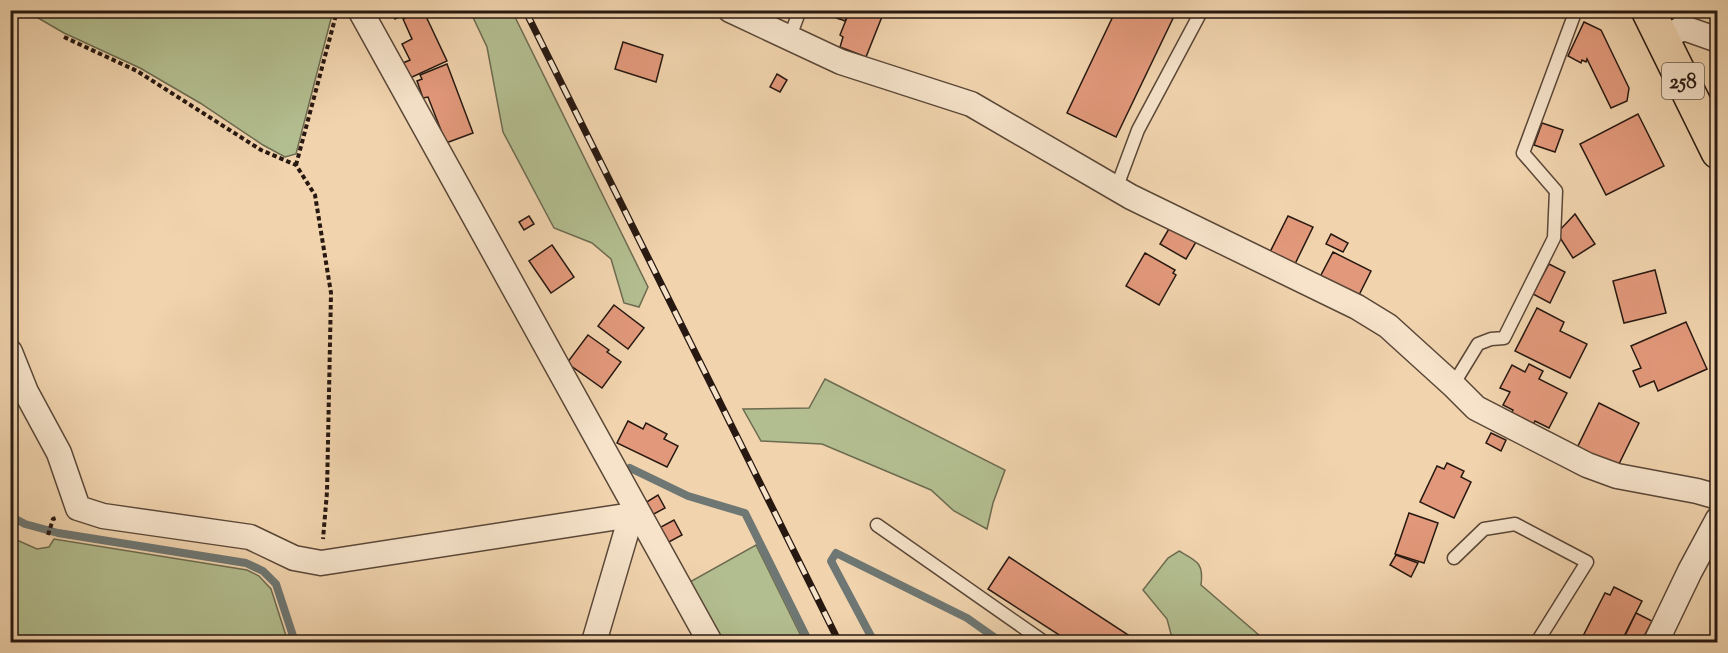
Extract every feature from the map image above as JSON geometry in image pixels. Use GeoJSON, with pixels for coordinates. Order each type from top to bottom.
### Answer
{"type":"FeatureCollection","features":[{"type":"Feature","properties":{"kind":"highway","name":"258"},"geometry":{"type":"LineString","coordinates":[[1668,22],[1718,152]]}},
{"type":"Feature","properties":{"kind":"street"},"geometry":{"type":"LineString","coordinates":[[360,10],[633,510],[710,642]]}},
{"type":"Feature","properties":{"kind":"street"},"geometry":{"type":"LineString","coordinates":[[730,10],[841,62],[971,104],[1116,189],[1357,307],[1388,326],[1476,408],[1587,465],[1617,476],[1718,497]]}},
{"type":"Feature","properties":{"kind":"street"},"geometry":{"type":"LineString","coordinates":[[1668,22],[1718,40]]}},
{"type":"Feature","properties":{"kind":"street"},"geometry":{"type":"LineString","coordinates":[[10,352],[26,392],[59,453],[78,508],[103,516],[250,537],[294,558],[321,563],[633,510]]}},
{"type":"Feature","properties":{"kind":"street"},"geometry":{"type":"LineString","coordinates":[[594,642],[633,510]]}},
{"type":"Feature","properties":{"kind":"street"},"geometry":{"type":"LineString","coordinates":[[1656,642],[1718,519]]}},
{"type":"Feature","properties":{"kind":"lane"},"geometry":{"type":"LineString","coordinates":[[789,39],[800,10]]}},
{"type":"Feature","properties":{"kind":"lane"},"geometry":{"type":"LineString","coordinates":[[1116,189],[1138,130],[1202,10]]}},
{"type":"Feature","properties":{"kind":"lane"},"geometry":{"type":"LineString","coordinates":[[1453,385],[1478,344],[1491,339],[1504,338],[1554,238],[1556,190],[1524,153],[1576,10]]}},
{"type":"Feature","properties":{"kind":"lane"},"geometry":{"type":"LineString","coordinates":[[1454,558],[1484,530],[1515,524],[1587,562],[1538,642]]}},
{"type":"Feature","properties":{"kind":"lane"},"geometry":{"type":"LineString","coordinates":[[877,525],[1044,642]]}},
{"type":"Feature","properties":{"kind":"path"},"geometry":{"type":"LineString","coordinates":[[296,165],[337,10]]}},
{"type":"Feature","properties":{"kind":"path"},"geometry":{"type":"LineString","coordinates":[[64,37],[137,71],[261,150],[296,165],[315,195],[331,293],[327,492],[321,563]]}},
{"type":"Feature","properties":{"kind":"path"},"geometry":{"type":"LineString","coordinates":[[10,150],[12,145]]}},
{"type":"Feature","properties":{"kind":"path"},"geometry":{"type":"LineString","coordinates":[[48,536],[53,519]]}},
{"type":"Feature","properties":{"kind":"green space"},"geometry":{"type":"Polygon","coordinates":[[[26,11],[333,11],[296,154],[285,157],[140,68],[64,33],[26,11]]]}},
{"type":"Feature","properties":{"kind":"green space"},"geometry":{"type":"Polygon","coordinates":[[[470,11],[512,11],[648,287],[639,307],[624,303],[611,259],[592,243],[554,228],[503,132],[487,47],[470,11]]]}},
{"type":"Feature","properties":{"kind":"green space"},"geometry":{"type":"Polygon","coordinates":[[[825,379],[1005,470],[993,503],[987,529],[954,511],[931,490],[822,444],[761,441],[743,409],[809,408],[825,379]]]}},
{"type":"Feature","properties":{"kind":"green space"},"geometry":{"type":"Polygon","coordinates":[[[10,537],[37,549],[49,547],[54,539],[247,570],[259,576],[271,589],[288,642],[28,642],[11,638],[10,537]]]}},
{"type":"Feature","properties":{"kind":"green space"},"geometry":{"type":"Polygon","coordinates":[[[756,545],[804,642],[722,642],[688,583],[756,545]]]}},
{"type":"Feature","properties":{"kind":"green space"},"geometry":{"type":"Polygon","coordinates":[[[1179,551],[1190,557],[1200,567],[1201,585],[1267,642],[1176,642],[1167,619],[1143,590],[1168,558],[1179,551]]]}},
{"type":"Feature","properties":{"kind":"building"},"geometry":{"type":"Polygon","coordinates":[[[391,10],[412,10],[412,11],[395,19],[391,10]]]}},
{"type":"Feature","properties":{"kind":"building"},"geometry":{"type":"Polygon","coordinates":[[[423,10],[447,61],[410,78],[403,63],[410,60],[402,44],[412,39],[403,19],[423,10]]]}},
{"type":"Feature","properties":{"kind":"building"},"geometry":{"type":"Polygon","coordinates":[[[621,10],[633,10],[631,16],[620,13],[621,10]]]}},
{"type":"Feature","properties":{"kind":"building"},"geometry":{"type":"Polygon","coordinates":[[[831,10],[843,10],[839,19],[830,15],[831,10]]]}},
{"type":"Feature","properties":{"kind":"building"},"geometry":{"type":"Polygon","coordinates":[[[850,10],[875,10],[883,14],[866,57],[840,47],[843,37],[840,35],[850,10]]]}},
{"type":"Feature","properties":{"kind":"building"},"geometry":{"type":"Polygon","coordinates":[[[1116,10],[1177,10],[1116,137],[1067,113],[1116,10]]]}},
{"type":"Feature","properties":{"kind":"building"},"geometry":{"type":"Polygon","coordinates":[[[843,12],[848,14],[845,21],[840,19],[843,12]]]}},
{"type":"Feature","properties":{"kind":"building"},"geometry":{"type":"Polygon","coordinates":[[[1584,22],[1601,30],[1629,88],[1627,101],[1611,108],[1587,59],[1586,62],[1582,60],[1581,63],[1568,56],[1584,22]]]}},
{"type":"Feature","properties":{"kind":"building"},"geometry":{"type":"Polygon","coordinates":[[[623,42],[663,55],[656,82],[615,69],[623,42]]]}},
{"type":"Feature","properties":{"kind":"building"},"geometry":{"type":"Polygon","coordinates":[[[447,64],[473,133],[446,143],[428,97],[423,98],[417,81],[422,79],[420,75],[447,64]]]}},
{"type":"Feature","properties":{"kind":"building"},"geometry":{"type":"Polygon","coordinates":[[[777,74],[787,80],[780,92],[770,87],[777,74]]]}},
{"type":"Feature","properties":{"kind":"building"},"geometry":{"type":"Polygon","coordinates":[[[1638,114],[1664,166],[1606,195],[1580,144],[1638,114]]]}},
{"type":"Feature","properties":{"kind":"building"},"geometry":{"type":"Polygon","coordinates":[[[1542,123],[1563,130],[1555,152],[1534,145],[1542,123]]]}},
{"type":"Feature","properties":{"kind":"building"},"geometry":{"type":"Polygon","coordinates":[[[1575,214],[1595,244],[1573,258],[1557,233],[1575,214]]]}},
{"type":"Feature","properties":{"kind":"building"},"geometry":{"type":"Polygon","coordinates":[[[529,216],[534,224],[524,230],[519,222],[529,216]]]}},
{"type":"Feature","properties":{"kind":"building"},"geometry":{"type":"Polygon","coordinates":[[[1288,216],[1313,227],[1294,266],[1269,254],[1288,216]]]}},
{"type":"Feature","properties":{"kind":"building"},"geometry":{"type":"Polygon","coordinates":[[[1170,227],[1196,242],[1186,259],[1160,244],[1170,227]]]}},
{"type":"Feature","properties":{"kind":"building"},"geometry":{"type":"Polygon","coordinates":[[[1331,234],[1348,243],[1343,252],[1326,244],[1331,234]]]}},
{"type":"Feature","properties":{"kind":"building"},"geometry":{"type":"Polygon","coordinates":[[[552,245],[574,277],[551,293],[529,261],[552,245]]]}},
{"type":"Feature","properties":{"kind":"building"},"geometry":{"type":"Polygon","coordinates":[[[1333,252],[1371,271],[1358,297],[1320,277],[1333,252]]]}},
{"type":"Feature","properties":{"kind":"building"},"geometry":{"type":"Polygon","coordinates":[[[1145,253],[1175,270],[1173,273],[1176,275],[1159,305],[1126,286],[1145,253]]]}},
{"type":"Feature","properties":{"kind":"building"},"geometry":{"type":"Polygon","coordinates":[[[1549,264],[1565,272],[1550,303],[1533,294],[1549,264]]]}},
{"type":"Feature","properties":{"kind":"building"},"geometry":{"type":"Polygon","coordinates":[[[1655,270],[1666,313],[1624,323],[1613,281],[1655,270]]]}},
{"type":"Feature","properties":{"kind":"building"},"geometry":{"type":"Polygon","coordinates":[[[614,305],[644,328],[628,349],[598,326],[614,305]]]}},
{"type":"Feature","properties":{"kind":"building"},"geometry":{"type":"Polygon","coordinates":[[[1537,308],[1564,322],[1560,331],[1587,344],[1570,378],[1515,351],[1537,308]]]}},
{"type":"Feature","properties":{"kind":"building"},"geometry":{"type":"Polygon","coordinates":[[[1686,322],[1707,369],[1658,391],[1654,381],[1640,387],[1633,371],[1641,368],[1631,346],[1686,322]]]}},
{"type":"Feature","properties":{"kind":"building"},"geometry":{"type":"Polygon","coordinates":[[[588,335],[621,362],[602,388],[567,363],[588,335]]]}},
{"type":"Feature","properties":{"kind":"building"},"geometry":{"type":"Polygon","coordinates":[[[1529,364],[1543,371],[1539,379],[1567,393],[1549,428],[1535,421],[1531,428],[1509,417],[1513,410],[1503,405],[1510,392],[1500,388],[1512,365],[1525,372],[1529,364]]]}},
{"type":"Feature","properties":{"kind":"building"},"geometry":{"type":"Polygon","coordinates":[[[1599,403],[1639,423],[1617,468],[1577,448],[1599,403]]]}},
{"type":"Feature","properties":{"kind":"building"},"geometry":{"type":"Polygon","coordinates":[[[628,421],[643,429],[646,423],[667,434],[664,439],[678,446],[667,467],[617,443],[628,421]]]}},
{"type":"Feature","properties":{"kind":"building"},"geometry":{"type":"Polygon","coordinates":[[[1491,433],[1506,440],[1501,451],[1486,443],[1491,433]]]}},
{"type":"Feature","properties":{"kind":"building"},"geometry":{"type":"Polygon","coordinates":[[[1447,463],[1464,471],[1461,477],[1471,482],[1454,518],[1420,502],[1437,466],[1444,469],[1447,463]]]}},
{"type":"Feature","properties":{"kind":"building"},"geometry":{"type":"Polygon","coordinates":[[[658,495],[665,508],[652,515],[645,503],[658,495]]]}},
{"type":"Feature","properties":{"kind":"building"},"geometry":{"type":"Polygon","coordinates":[[[1409,513],[1438,523],[1424,563],[1395,554],[1409,513]]]}},
{"type":"Feature","properties":{"kind":"building"},"geometry":{"type":"Polygon","coordinates":[[[674,520],[682,535],[667,543],[659,528],[674,520]]]}},
{"type":"Feature","properties":{"kind":"building"},"geometry":{"type":"Polygon","coordinates":[[[1396,555],[1418,563],[1411,577],[1390,565],[1396,555]]]}},
{"type":"Feature","properties":{"kind":"building"},"geometry":{"type":"Polygon","coordinates":[[[1009,557],[1139,642],[1070,642],[988,589],[1009,557]]]}},
{"type":"Feature","properties":{"kind":"building"},"geometry":{"type":"Polygon","coordinates":[[[1614,587],[1642,601],[1621,642],[1580,642],[1605,593],[1610,595],[1614,587]]]}},
{"type":"Feature","properties":{"kind":"building"},"geometry":{"type":"Polygon","coordinates":[[[1636,613],[1652,621],[1641,642],[1622,642],[1636,613]]]}},
{"type":"Feature","properties":{"kind":"waterway"},"geometry":{"type":"LineString","coordinates":[[630,468],[688,496],[745,513],[809,642]]}},
{"type":"Feature","properties":{"kind":"waterway"},"geometry":{"type":"LineString","coordinates":[[10,516],[25,524],[58,533],[246,563],[263,571],[276,584],[295,642]]}},
{"type":"Feature","properties":{"kind":"waterway"},"geometry":{"type":"LineString","coordinates":[[874,642],[831,561],[836,553],[967,618],[1001,642]]}},
{"type":"Feature","properties":{"kind":"railway"},"geometry":{"type":"LineString","coordinates":[[525,10],[839,642]]}}]}
